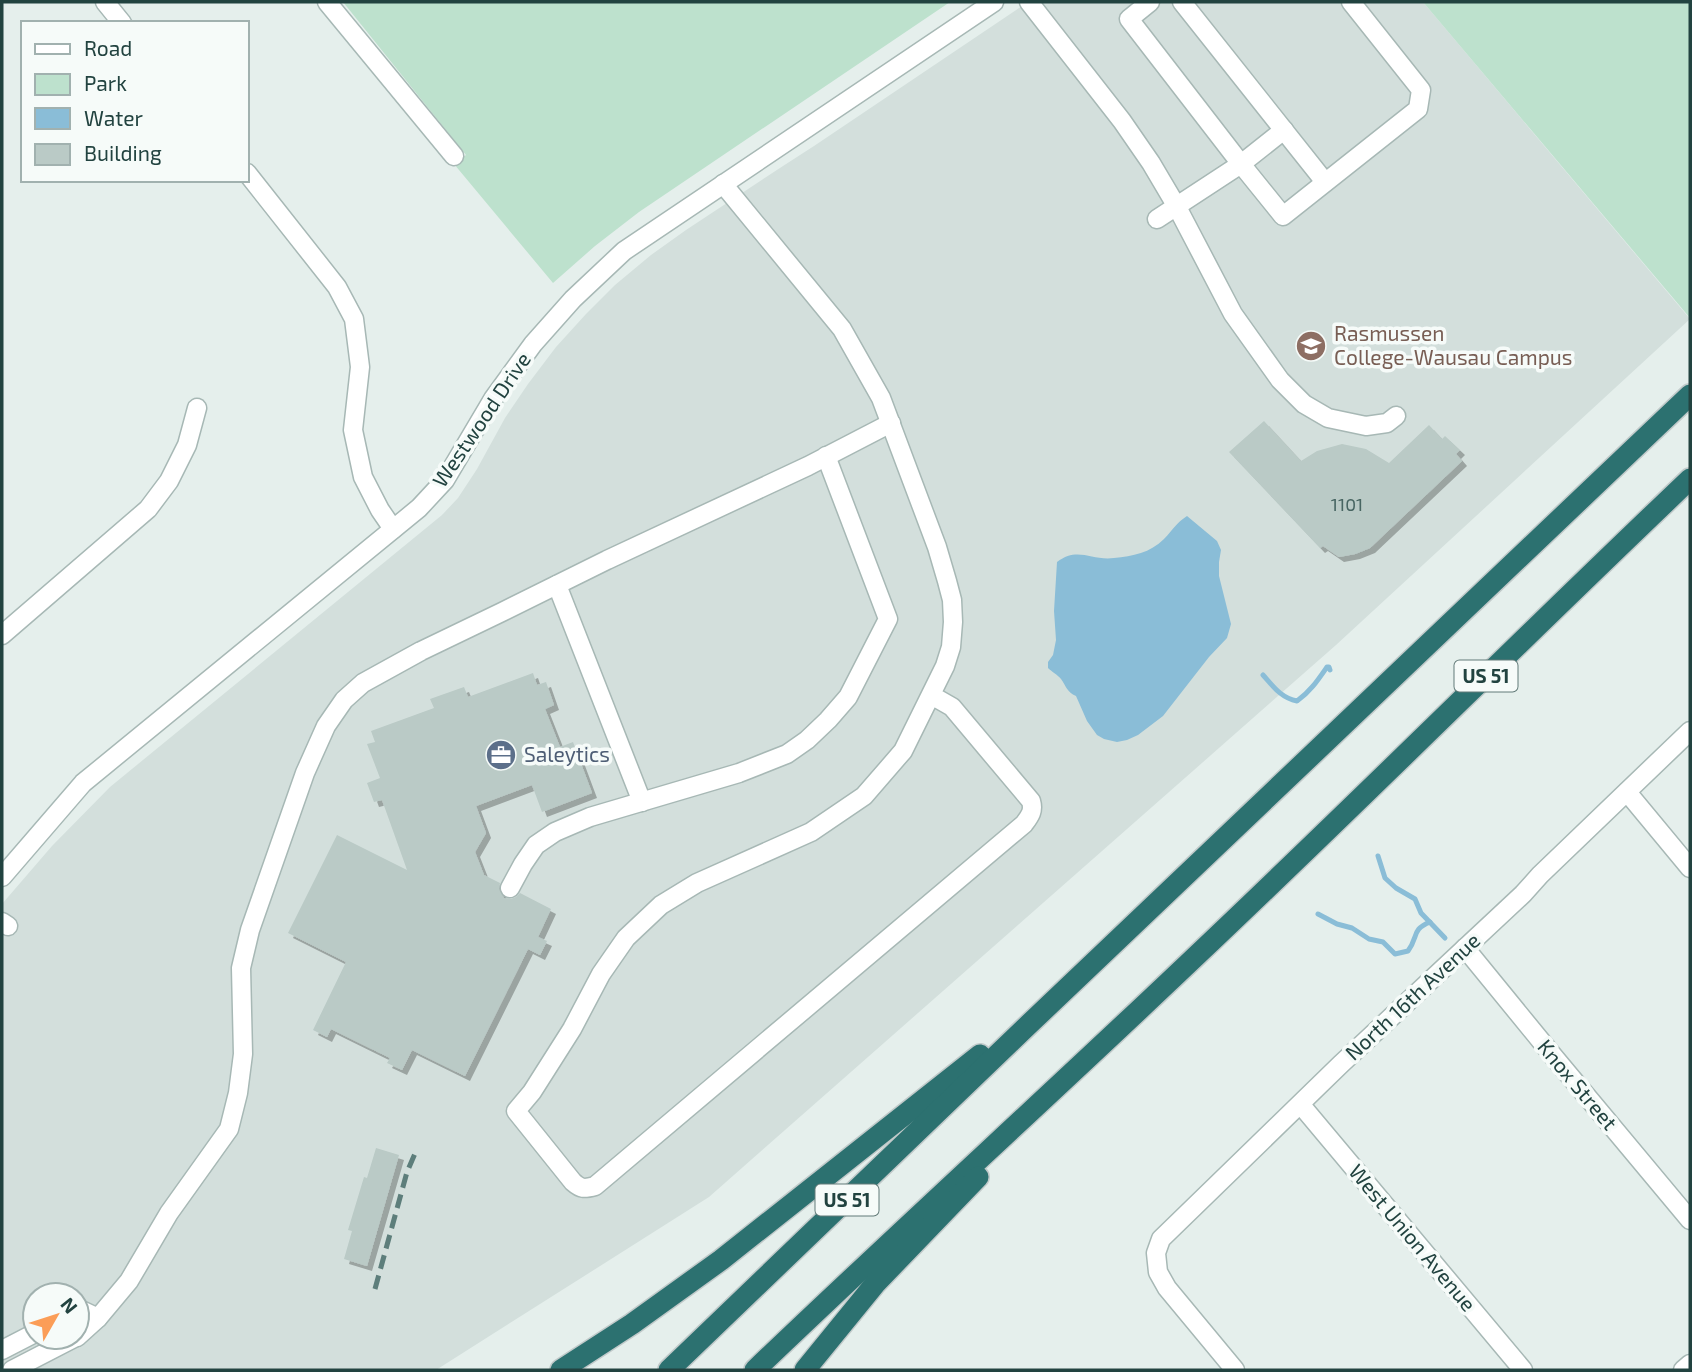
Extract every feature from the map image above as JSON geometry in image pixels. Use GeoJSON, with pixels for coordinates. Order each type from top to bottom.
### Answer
{"type":"FeatureCollection","features":[{"type":"Feature","properties":{"kind":"highway","name":"US 51"},"geometry":{"type":"LineString","coordinates":[[669,1370],[1024,1028],[1690,395]]}},
{"type":"Feature","properties":{"kind":"highway","name":"US 51"},"geometry":{"type":"LineString","coordinates":[[755,1370],[1249,906],[1690,478]]}},
{"type":"Feature","properties":{"kind":"highway"},"geometry":{"type":"LineString","coordinates":[[561,1370],[632,1324],[721,1260],[961,1069],[1024,1028]]}},
{"type":"Feature","properties":{"kind":"highway"},"geometry":{"type":"LineString","coordinates":[[805,1370],[869,1290],[991,1164],[1058,1087]]}},
{"type":"Feature","properties":{"kind":"street"},"geometry":{"type":"LineString","coordinates":[[105,2],[120,21]]}},
{"type":"Feature","properties":{"kind":"street"},"geometry":{"type":"LineString","coordinates":[[327,2],[454,156]]}},
{"type":"Feature","properties":{"kind":"street","name":"Westwood Drive"},"geometry":{"type":"LineString","coordinates":[[2,877],[83,783],[419,508],[445,480],[505,381],[533,344],[573,299],[624,251],[994,2]]}},
{"type":"Feature","properties":{"kind":"street"},"geometry":{"type":"LineString","coordinates":[[1029,2],[1152,163],[1233,314],[1280,380],[1304,404],[1328,418],[1366,426],[1387,423],[1396,416]]}},
{"type":"Feature","properties":{"kind":"street"},"geometry":{"type":"LineString","coordinates":[[1150,2],[1129,19],[1283,216],[1418,109],[1420,90],[1351,2]]}},
{"type":"Feature","properties":{"kind":"street"},"geometry":{"type":"LineString","coordinates":[[1182,2],[1325,182]]}},
{"type":"Feature","properties":{"kind":"street"},"geometry":{"type":"LineString","coordinates":[[1157,219],[1241,164],[1284,130]]}},
{"type":"Feature","properties":{"kind":"street"},"geometry":{"type":"LineString","coordinates":[[248,174],[337,287],[354,319],[360,368],[353,430],[363,477],[393,529]]}},
{"type":"Feature","properties":{"kind":"street"},"geometry":{"type":"LineString","coordinates":[[723,184],[842,329],[881,398],[937,547],[952,600],[950,647],[945,666],[903,751],[864,796],[811,832],[697,883],[661,905],[625,938],[600,974],[572,1028],[532,1092],[516,1111],[580,1189],[595,1186],[1031,816],[1031,802],[951,707],[931,695]]}},
{"type":"Feature","properties":{"kind":"street"},"geometry":{"type":"LineString","coordinates":[[2,635],[148,509],[169,481],[187,445],[197,408]]}},
{"type":"Feature","properties":{"kind":"street"},"geometry":{"type":"LineString","coordinates":[[91,1324],[129,1281],[169,1213],[229,1129],[238,1093],[243,1054],[241,968],[250,930],[305,773],[326,726],[344,700],[363,683],[421,651],[891,423]]}},
{"type":"Feature","properties":{"kind":"street"},"geometry":{"type":"LineString","coordinates":[[510,888],[536,845],[555,832],[590,817],[767,764],[807,740],[848,696],[888,619],[827,456]]}},
{"type":"Feature","properties":{"kind":"street"},"geometry":{"type":"LineString","coordinates":[[557,585],[642,802]]}},
{"type":"Feature","properties":{"kind":"street","name":"North 16th Avenue"},"geometry":{"type":"LineString","coordinates":[[1235,1370],[1167,1288],[1158,1272],[1156,1253],[1161,1239],[1690,731]]}},
{"type":"Feature","properties":{"kind":"street"},"geometry":{"type":"LineString","coordinates":[[1627,792],[1690,868]]}},
{"type":"Feature","properties":{"kind":"street","name":"Knox Street"},"geometry":{"type":"LineString","coordinates":[[1465,948],[1690,1220]]}},
{"type":"Feature","properties":{"kind":"street","name":"West Union Avenue"},"geometry":{"type":"LineString","coordinates":[[1301,1105],[1523,1370]]}},
{"type":"Feature","properties":{"kind":"street"},"geometry":{"type":"LineString","coordinates":[[91,1315],[98,1318]]}},
{"type":"Feature","properties":{"kind":"street"},"geometry":{"type":"LineString","coordinates":[[2,1350],[21,1340]]}},
{"type":"Feature","properties":{"kind":"street"},"geometry":{"type":"LineString","coordinates":[[12,1370],[49,1351]]}},
{"type":"Feature","properties":{"kind":"street"},"geometry":{"type":"LineString","coordinates":[[1683,1370],[1690,1364]]}},
{"type":"Feature","properties":{"kind":"shaded area"},"geometry":{"type":"Polygon","coordinates":[[[1028,2],[1423,2],[1690,319],[1336,645],[709,1197],[436,1370],[2,1370],[2,904],[52,846],[110,787],[442,515],[458,498],[505,418],[556,347],[615,285],[686,230],[1028,2]]]}},
{"type":"Feature","properties":{"kind":"green space"},"geometry":{"type":"Polygon","coordinates":[[[343,2],[950,2],[639,212],[553,283],[454,164],[466,155],[343,2]]]}},
{"type":"Feature","properties":{"kind":"green space"},"geometry":{"type":"Polygon","coordinates":[[[1423,2],[1690,2],[1690,318],[1423,2]]]}},
{"type":"Feature","properties":{"kind":"water"},"geometry":{"type":"Polygon","coordinates":[[[1187,516],[1217,541],[1221,550],[1219,576],[1231,624],[1227,638],[1163,716],[1127,740],[1117,742],[1104,739],[1097,735],[1087,721],[1076,696],[1048,668],[1056,640],[1054,611],[1057,562],[1078,554],[1106,558],[1141,553],[1159,544],[1187,516]]]}},
{"type":"Feature","properties":{"kind":"building"},"geometry":{"type":"Polygon","coordinates":[[[1264,421],[1301,461],[1317,451],[1342,444],[1366,449],[1389,463],[1429,425],[1442,439],[1445,436],[1460,450],[1456,454],[1462,461],[1370,548],[1339,557],[1323,546],[1320,548],[1229,452],[1264,421]]]}},
{"type":"Feature","properties":{"kind":"building"},"geometry":{"type":"Polygon","coordinates":[[[533,673],[537,685],[546,682],[554,705],[545,709],[560,747],[573,742],[592,793],[542,812],[532,785],[476,806],[486,833],[475,852],[484,875],[500,883],[499,889],[504,898],[511,899],[520,893],[551,909],[538,937],[547,941],[540,955],[528,949],[465,1076],[412,1050],[402,1070],[387,1063],[390,1058],[331,1029],[327,1037],[313,1030],[346,962],[288,933],[337,835],[407,870],[382,800],[374,802],[367,783],[380,778],[367,744],[375,742],[371,731],[434,708],[430,699],[464,687],[468,697],[533,673]]]}},
{"type":"Feature","properties":{"kind":"building"},"geometry":{"type":"Polygon","coordinates":[[[376,1148],[399,1155],[367,1266],[344,1259],[352,1231],[348,1230],[376,1148]]]}},
{"type":"Feature","properties":{"kind":"waterway"},"geometry":{"type":"LineString","coordinates":[[1263,675],[1282,694],[1297,701],[1310,690],[1327,667],[1330,670]]}},
{"type":"Feature","properties":{"kind":"waterway"},"geometry":{"type":"LineString","coordinates":[[1378,856],[1385,878],[1415,899],[1421,913],[1445,938]]}},
{"type":"Feature","properties":{"kind":"waterway"},"geometry":{"type":"LineString","coordinates":[[1318,914],[1352,928],[1369,939],[1383,942],[1395,954],[1408,951],[1418,931],[1430,922]]}},
{"type":"Feature","properties":{"kind":"railway"},"geometry":{"type":"LineString","coordinates":[[375,1289],[407,1172],[417,1149]]}},
{"type":"Feature","properties":{"kind":"place","name":"Rasmussen College-Wausau Campus"},"geometry":{"type":"Point","coordinates":[1311,346]}},
{"type":"Feature","properties":{"kind":"place","name":"Saleytics"},"geometry":{"type":"Point","coordinates":[501,755]}}]}
